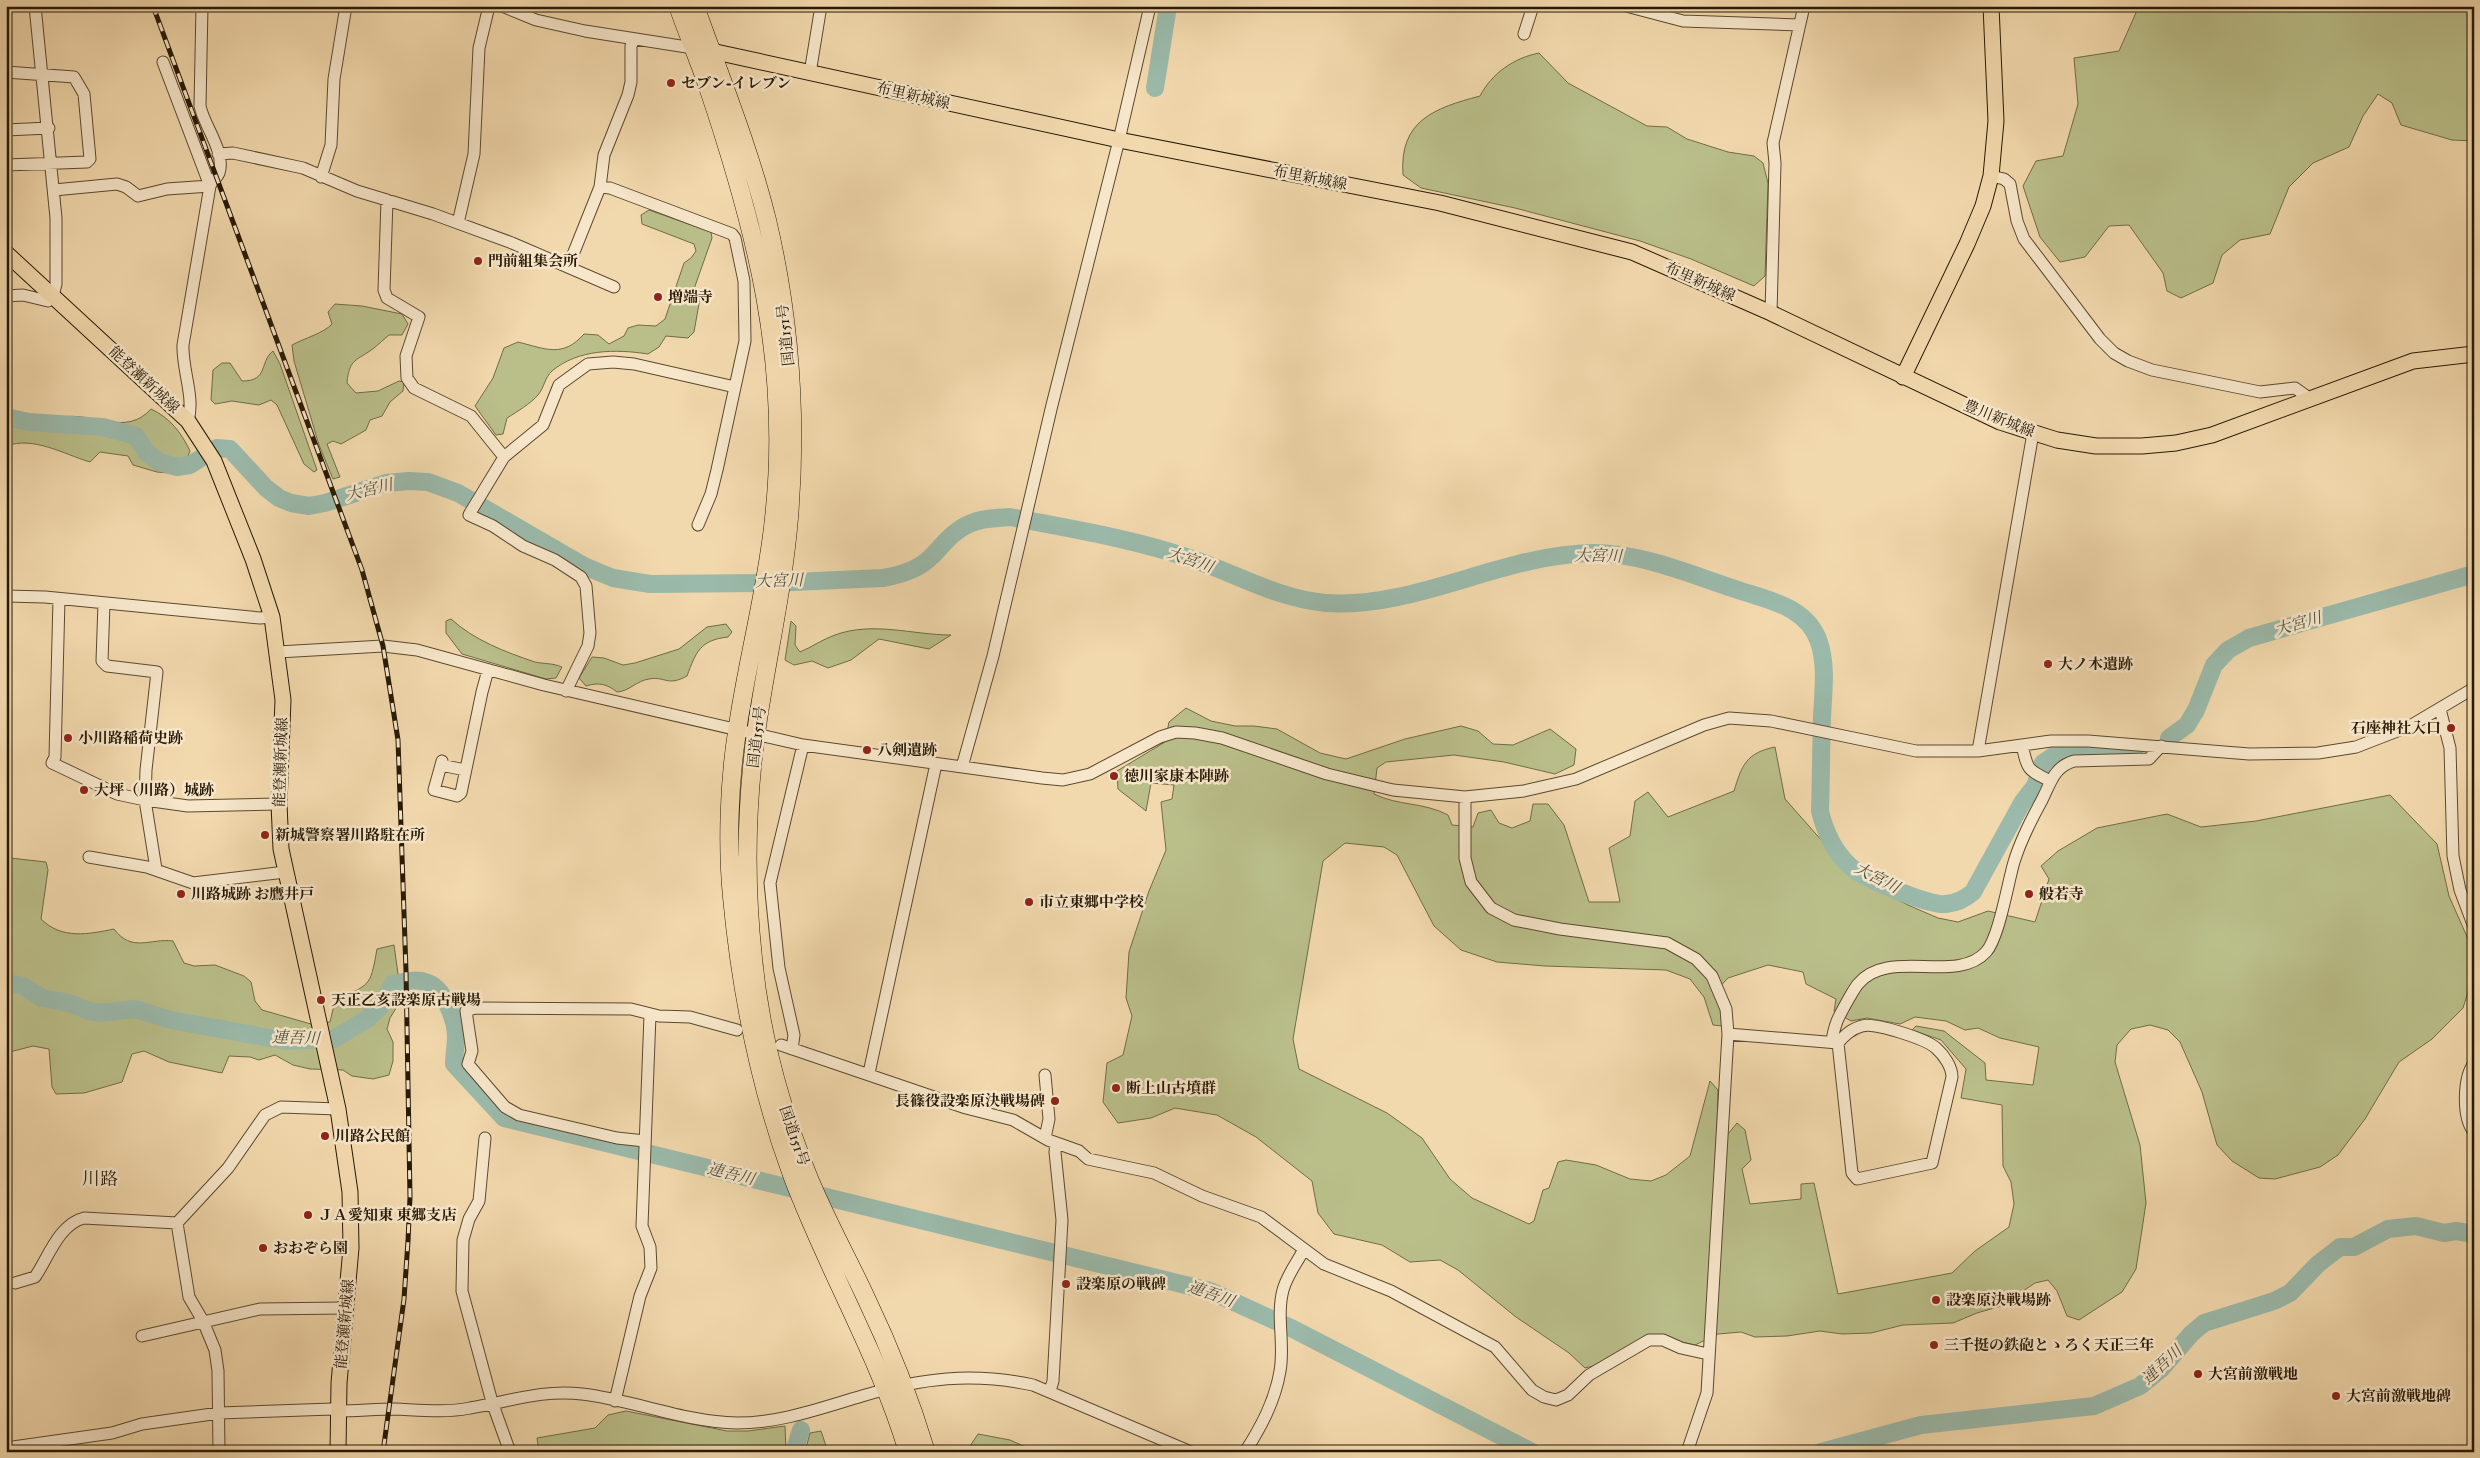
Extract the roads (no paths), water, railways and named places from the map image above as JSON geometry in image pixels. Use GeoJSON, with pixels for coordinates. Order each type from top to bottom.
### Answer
{"type":"FeatureCollection","features":[{"type":"Feature","properties":{"kind":"highway","name":"国道151号"},"geometry":{"type":"LineString","coordinates":[[678,6],[702,49]]}},
{"type":"Feature","properties":{"kind":"highway","name":"国道151号"},"geometry":{"type":"LineString","coordinates":[[695,6],[707,83],[753,237],[765,288],[773,338],[777,405],[778,473],[776,565],[780,596],[756,733],[748,873],[753,962],[760,1010],[801,1178],[807,1212],[896,1388],[926,1452]]}},
{"type":"Feature","properties":{"kind":"highway","name":"国道151号"},"geometry":{"type":"LineString","coordinates":[[776,565],[762,596],[737,729],[734,756],[730,861],[740,965],[756,1055],[801,1178],[826,1214],[869,1302],[896,1388],[908,1452]]}},
{"type":"Feature","properties":{"kind":"main road"},"geometry":{"type":"LineString","coordinates":[[1903,377],[1967,244],[1983,206],[1991,176],[1996,121],[1992,6]]}},
{"type":"Feature","properties":{"kind":"main road","name":"布里新城線"},"geometry":{"type":"LineString","coordinates":[[702,49],[1119,140],[1440,203],[1632,252],[1771,313],[1903,377]]}},
{"type":"Feature","properties":{"kind":"main road","name":"能登瀬新城線"},"geometry":{"type":"LineString","coordinates":[[6,253],[188,421],[214,461],[253,559],[272,617],[283,700],[279,830],[286,872],[338,1109],[348,1164],[352,1216],[338,1411],[338,1452]]}},
{"type":"Feature","properties":{"kind":"main road","name":"豊川新城線"},"geometry":{"type":"LineString","coordinates":[[1903,377],[2000,422],[2033,433],[2096,446],[2142,446],[2176,443],[2212,435],[2413,361],[2474,354]]}},
{"type":"Feature","properties":{"kind":"street"},"geometry":{"type":"LineString","coordinates":[[6,296],[22,295],[48,301],[53,296],[56,284],[54,190],[44,76],[35,6]]}},
{"type":"Feature","properties":{"kind":"street"},"geometry":{"type":"LineString","coordinates":[[188,421],[191,410],[182,363],[182,345],[210,186],[219,174],[218,154],[202,117],[200,106],[202,6]]}},
{"type":"Feature","properties":{"kind":"street"},"geometry":{"type":"LineString","coordinates":[[321,177],[331,146],[334,79],[346,6]]}},
{"type":"Feature","properties":{"kind":"street"},"geometry":{"type":"LineString","coordinates":[[458,223],[474,154],[479,48],[489,6]]}},
{"type":"Feature","properties":{"kind":"street"},"geometry":{"type":"LineString","coordinates":[[502,6],[536,20],[585,31],[702,49]]}},
{"type":"Feature","properties":{"kind":"street"},"geometry":{"type":"LineString","coordinates":[[810,73],[821,6]]}},
{"type":"Feature","properties":{"kind":"street"},"geometry":{"type":"LineString","coordinates":[[962,768],[993,656],[1150,6]]}},
{"type":"Feature","properties":{"kind":"street"},"geometry":{"type":"LineString","coordinates":[[1524,34],[1533,6]]}},
{"type":"Feature","properties":{"kind":"street"},"geometry":{"type":"LineString","coordinates":[[1626,6],[1683,21],[1799,25]]}},
{"type":"Feature","properties":{"kind":"street"},"geometry":{"type":"LineString","coordinates":[[1771,313],[1775,163],[1773,143],[1804,6]]}},
{"type":"Feature","properties":{"kind":"street"},"geometry":{"type":"LineString","coordinates":[[568,267],[600,187],[604,155],[631,82],[631,46],[634,38]]}},
{"type":"Feature","properties":{"kind":"street"},"geometry":{"type":"LineString","coordinates":[[163,62],[210,186]]}},
{"type":"Feature","properties":{"kind":"street"},"geometry":{"type":"LineString","coordinates":[[6,72],[74,77],[84,94],[90,159],[87,162],[52,165],[6,165]]}},
{"type":"Feature","properties":{"kind":"street"},"geometry":{"type":"LineString","coordinates":[[6,130],[49,128]]}},
{"type":"Feature","properties":{"kind":"street"},"geometry":{"type":"LineString","coordinates":[[218,154],[233,153],[287,163],[321,177],[458,223],[614,286]]}},
{"type":"Feature","properties":{"kind":"street"},"geometry":{"type":"LineString","coordinates":[[1991,176],[2004,179],[2010,184],[2017,221],[2024,239],[2100,339],[2114,353],[2128,362],[2152,370],[2260,392],[2296,388],[2309,398]]}},
{"type":"Feature","properties":{"kind":"street"},"geometry":{"type":"LineString","coordinates":[[54,190],[117,184],[126,187],[138,196],[167,188],[210,186]]}},
{"type":"Feature","properties":{"kind":"street"},"geometry":{"type":"LineString","coordinates":[[600,187],[610,188],[732,234],[735,238],[744,281],[745,341],[711,494],[698,525]]}},
{"type":"Feature","properties":{"kind":"street"},"geometry":{"type":"LineString","coordinates":[[387,200],[384,290],[387,298],[419,317],[406,356],[408,378],[414,388],[471,416],[504,457]]}},
{"type":"Feature","properties":{"kind":"street"},"geometry":{"type":"LineString","coordinates":[[566,691],[588,646],[590,633],[586,586],[581,577],[555,560],[523,546],[493,526],[469,515],[470,512],[504,457],[543,425],[559,386],[588,364],[614,362],[634,364],[735,386]]}},
{"type":"Feature","properties":{"kind":"street"},"geometry":{"type":"LineString","coordinates":[[1978,751],[2033,433]]}},
{"type":"Feature","properties":{"kind":"street"},"geometry":{"type":"LineString","coordinates":[[6,596],[59,599],[260,618],[272,617]]}},
{"type":"Feature","properties":{"kind":"street"},"geometry":{"type":"LineString","coordinates":[[59,599],[54,757],[52,763],[117,794],[145,800],[188,806],[279,804]]}},
{"type":"Feature","properties":{"kind":"street"},"geometry":{"type":"LineString","coordinates":[[104,603],[102,661],[108,666],[157,672],[146,770],[145,800],[156,869]]}},
{"type":"Feature","properties":{"kind":"street"},"geometry":{"type":"LineString","coordinates":[[278,652],[383,646],[417,650],[566,691],[803,745],[962,768],[1062,780],[1090,774],[1110,765],[1160,736],[1176,732],[1195,733],[1222,738],[1327,774],[1393,790],[1465,797],[1524,791],[1568,782],[1704,725],[1729,718],[1764,720],[1916,751],[1978,751],[2022,745],[2088,741],[2249,754],[2318,753],[2356,747],[2410,726],[2474,688]]}},
{"type":"Feature","properties":{"kind":"street"},"geometry":{"type":"LineString","coordinates":[[465,770],[441,763],[434,790],[457,796],[461,793],[488,670]]}},
{"type":"Feature","properties":{"kind":"street"},"geometry":{"type":"LineString","coordinates":[[2440,709],[2450,748],[2453,856],[2460,890],[2474,927]]}},
{"type":"Feature","properties":{"kind":"street"},"geometry":{"type":"LineString","coordinates":[[803,745],[770,883],[779,968],[794,1035],[786,1047],[869,1073],[966,1108],[1013,1120],[1045,1138],[1070,1147],[1098,1162],[1154,1173],[1207,1198],[1261,1217],[1304,1250],[1337,1271],[1391,1291],[1495,1347],[1532,1390],[1544,1397],[1556,1400],[1568,1395],[1589,1375],[1649,1340],[1663,1340],[1681,1348],[1708,1354]]}},
{"type":"Feature","properties":{"kind":"street"},"geometry":{"type":"LineString","coordinates":[[2022,745],[2031,772],[2048,780]]}},
{"type":"Feature","properties":{"kind":"street"},"geometry":{"type":"LineString","coordinates":[[1728,1034],[1835,1043],[1847,1032],[1863,1025],[1873,1025],[1921,1040],[1935,1047],[1952,1069],[1952,1077],[1932,1163],[1857,1179],[1852,1173],[1835,1043],[1834,1024],[1858,983],[1872,973],[1894,967],[1955,965],[1974,961],[1987,951],[1994,937],[2020,845],[2048,780],[2056,771],[2074,761],[2149,759],[2161,746]]}},
{"type":"Feature","properties":{"kind":"street"},"geometry":{"type":"LineString","coordinates":[[869,1073],[936,764]]}},
{"type":"Feature","properties":{"kind":"street"},"geometry":{"type":"LineString","coordinates":[[1465,797],[1465,858],[1471,882],[1491,908],[1514,920],[1560,929],[1667,943],[1696,958],[1712,976],[1726,1009],[1728,1034],[1706,1401],[1687,1452]]}},
{"type":"Feature","properties":{"kind":"street"},"geometry":{"type":"LineString","coordinates":[[89,857],[156,869],[193,884],[286,872]]}},
{"type":"Feature","properties":{"kind":"street"},"geometry":{"type":"LineString","coordinates":[[645,1143],[550,1123],[519,1115],[505,1107],[468,1064],[472,1051],[466,1012],[475,1008],[601,1007],[690,1017],[737,1030]]}},
{"type":"Feature","properties":{"kind":"street"},"geometry":{"type":"LineString","coordinates":[[615,1401],[640,1296],[651,1268],[650,1247],[642,1226],[650,1014]]}},
{"type":"Feature","properties":{"kind":"street"},"geometry":{"type":"LineString","coordinates":[[2474,1063],[2466,1090],[2466,1110],[2470,1128],[2474,1132]]}},
{"type":"Feature","properties":{"kind":"street"},"geometry":{"type":"LineString","coordinates":[[1045,1138],[1049,1119],[1046,1075]]}},
{"type":"Feature","properties":{"kind":"street"},"geometry":{"type":"LineString","coordinates":[[177,1223],[228,1168],[265,1114],[272,1109],[281,1107],[338,1109]]}},
{"type":"Feature","properties":{"kind":"street"},"geometry":{"type":"LineString","coordinates":[[485,1138],[479,1201],[469,1219],[463,1240],[462,1291],[492,1402],[510,1452]]}},
{"type":"Feature","properties":{"kind":"street"},"geometry":{"type":"LineString","coordinates":[[1050,1391],[1053,1381],[1062,1248],[1062,1220],[1055,1152],[1056,1143]]}},
{"type":"Feature","properties":{"kind":"street"},"geometry":{"type":"LineString","coordinates":[[15,1283],[35,1277],[53,1246],[76,1220],[84,1218],[177,1223]]}},
{"type":"Feature","properties":{"kind":"street"},"geometry":{"type":"LineString","coordinates":[[177,1223],[189,1297],[203,1321],[214,1350],[220,1413],[219,1452]]}},
{"type":"Feature","properties":{"kind":"street"},"geometry":{"type":"LineString","coordinates":[[1245,1452],[1261,1428],[1276,1389],[1281,1370],[1283,1292],[1288,1278],[1304,1250]]}},
{"type":"Feature","properties":{"kind":"street"},"geometry":{"type":"LineString","coordinates":[[142,1336],[260,1309],[346,1308]]}},
{"type":"Feature","properties":{"kind":"street"},"geometry":{"type":"LineString","coordinates":[[6,1448],[112,1433],[142,1424],[220,1413],[332,1409],[338,1411],[451,1410],[552,1393],[582,1394],[700,1419],[737,1422],[782,1419],[896,1388],[944,1378],[986,1377],[1033,1385],[1050,1391],[1191,1452]]}},
{"type":"Feature","properties":{"kind":"waterway"},"geometry":{"type":"LineString","coordinates":[[1155,88],[1168,6]]}},
{"type":"Feature","properties":{"kind":"waterway","name":"大宮川"},"geometry":{"type":"LineString","coordinates":[[6,417],[29,422],[103,427],[136,436],[147,453],[159,462],[177,467],[190,465],[217,448],[230,449],[266,488],[279,498],[291,503],[309,506],[325,503],[386,483],[428,482],[458,493],[584,566],[613,578],[650,584],[771,583],[890,577],[921,565],[953,534],[963,527],[984,519],[1010,517],[1150,546],[1195,560],[1275,592],[1309,601],[1326,603],[1360,603],[1393,598],[1526,562],[1559,556],[1593,553],[1612,554],[1649,561],[1788,607],[1807,621],[1814,630],[1819,642],[1823,660],[1820,811],[1828,834],[1840,855],[1858,872],[1912,896],[1938,903],[1957,902],[1973,892],[2022,803],[2035,786],[2043,763],[2061,751],[2080,748],[2134,752]]}},
{"type":"Feature","properties":{"kind":"waterway","name":"大宮川"},"geometry":{"type":"LineString","coordinates":[[2169,738],[2187,725],[2196,710],[2214,665],[2228,650],[2249,638],[2474,574]]}},
{"type":"Feature","properties":{"kind":"waterway","name":"連吾川"},"geometry":{"type":"LineString","coordinates":[[6,983],[23,986],[42,998],[69,1003],[89,1011],[101,1013],[135,1009],[171,1020],[286,1041],[334,1039],[367,1019],[379,1008],[393,984],[411,981],[428,983],[434,986],[444,998],[454,1023],[456,1037],[454,1064],[504,1118],[1210,1291],[1293,1329],[1532,1452]]}},
{"type":"Feature","properties":{"kind":"waterway","name":"連吾川"},"geometry":{"type":"LineString","coordinates":[[1821,1452],[1921,1425],[2094,1406],[2140,1386],[2162,1368],[2191,1334],[2204,1323],[2274,1301],[2290,1293],[2318,1264],[2340,1247],[2354,1247],[2388,1229],[2416,1226],[2444,1233],[2456,1231],[2474,1234]]}},
{"type":"Feature","properties":{"kind":"waterway"},"geometry":{"type":"LineString","coordinates":[[794,1452],[801,1430]]}},
{"type":"Feature","properties":{"kind":"railway"},"geometry":{"type":"LineString","coordinates":[[153,6],[362,570],[383,646],[398,740],[406,971],[410,1197],[404,1299],[383,1452]]}},
{"type":"Feature","properties":{"kind":"place","name":"セブン-イレブン"},"geometry":{"type":"Point","coordinates":[671,83]}},
{"type":"Feature","properties":{"kind":"place","name":"門前組集会所"},"geometry":{"type":"Point","coordinates":[478,261]}},
{"type":"Feature","properties":{"kind":"place","name":"増端寺"},"geometry":{"type":"Point","coordinates":[658,297]}},
{"type":"Feature","properties":{"kind":"place","name":"大ノ木遺跡"},"geometry":{"type":"Point","coordinates":[2048,664]}},
{"type":"Feature","properties":{"kind":"place","name":"石座神社入口"},"geometry":{"type":"Point","coordinates":[2451,728]}},
{"type":"Feature","properties":{"kind":"place","name":"小川路稲荷史跡"},"geometry":{"type":"Point","coordinates":[68,738]}},
{"type":"Feature","properties":{"kind":"place","name":"八剣遺跡"},"geometry":{"type":"Point","coordinates":[867,750]}},
{"type":"Feature","properties":{"kind":"place","name":"徳川家康本陣跡"},"geometry":{"type":"Point","coordinates":[1114,776]}},
{"type":"Feature","properties":{"kind":"place","name":"大坪（川路）城跡"},"geometry":{"type":"Point","coordinates":[84,790]}},
{"type":"Feature","properties":{"kind":"place","name":"新城警察署川路駐在所"},"geometry":{"type":"Point","coordinates":[265,835]}},
{"type":"Feature","properties":{"kind":"place","name":"川路城跡 お鷹井戸"},"geometry":{"type":"Point","coordinates":[181,894]}},
{"type":"Feature","properties":{"kind":"place","name":"般若寺"},"geometry":{"type":"Point","coordinates":[2029,894]}},
{"type":"Feature","properties":{"kind":"place","name":"市立東郷中学校"},"geometry":{"type":"Point","coordinates":[1029,902]}},
{"type":"Feature","properties":{"kind":"place","name":"天正乙亥設楽原古戦場"},"geometry":{"type":"Point","coordinates":[321,1000]}},
{"type":"Feature","properties":{"kind":"place","name":"断上山古墳群"},"geometry":{"type":"Point","coordinates":[1116,1088]}},
{"type":"Feature","properties":{"kind":"place","name":"長篠役設楽原決戦場碑"},"geometry":{"type":"Point","coordinates":[1055,1101]}},
{"type":"Feature","properties":{"kind":"place","name":"川路公民館"},"geometry":{"type":"Point","coordinates":[325,1136]}},
{"type":"Feature","properties":{"kind":"place","name":"ＪＡ愛知東 東郷支店"},"geometry":{"type":"Point","coordinates":[308,1215]}},
{"type":"Feature","properties":{"kind":"place","name":"おおぞら園"},"geometry":{"type":"Point","coordinates":[263,1248]}},
{"type":"Feature","properties":{"kind":"place","name":"設楽原の戦碑"},"geometry":{"type":"Point","coordinates":[1066,1284]}},
{"type":"Feature","properties":{"kind":"place","name":"設楽原決戦場跡"},"geometry":{"type":"Point","coordinates":[1936,1300]}},
{"type":"Feature","properties":{"kind":"place","name":"三千挺の鉄砲とゝろく天正三年"},"geometry":{"type":"Point","coordinates":[1934,1345]}},
{"type":"Feature","properties":{"kind":"place","name":"大宮前激戦地"},"geometry":{"type":"Point","coordinates":[2198,1374]}},
{"type":"Feature","properties":{"kind":"place","name":"大宮前激戦地碑"},"geometry":{"type":"Point","coordinates":[2336,1396]}},
{"type":"Feature","properties":{"kind":"district","name":"川路"},"geometry":{"type":"Point","coordinates":[100,1179]}}]}
